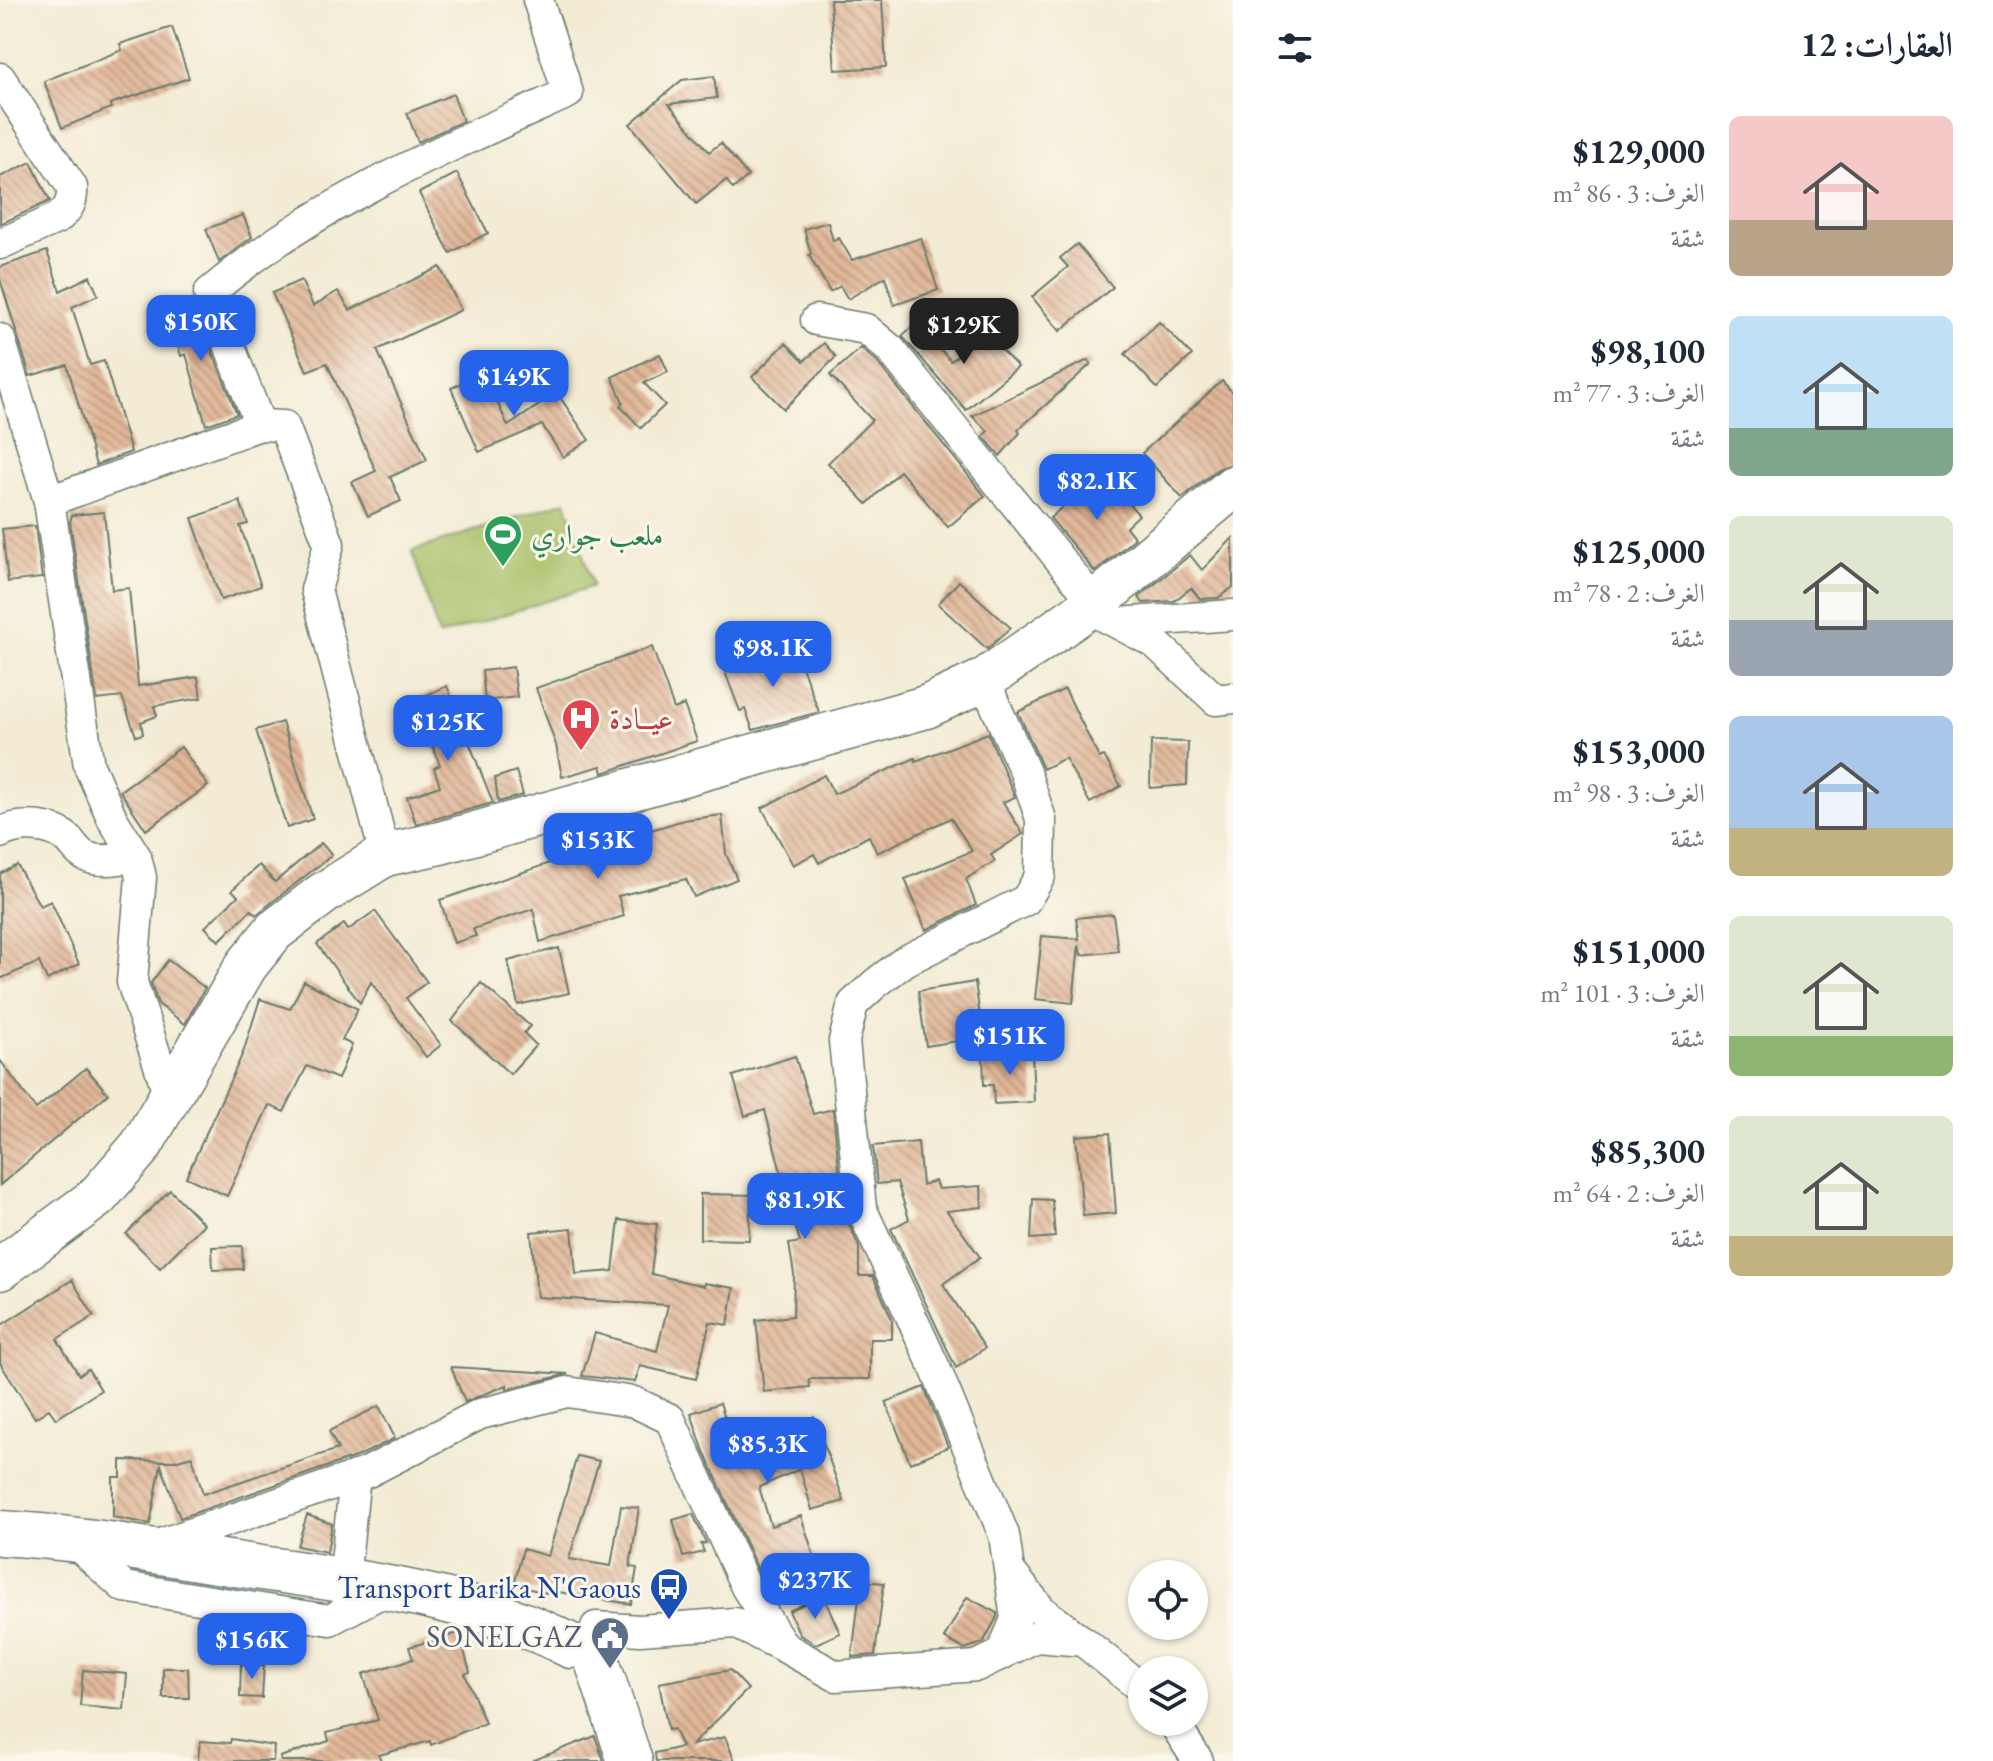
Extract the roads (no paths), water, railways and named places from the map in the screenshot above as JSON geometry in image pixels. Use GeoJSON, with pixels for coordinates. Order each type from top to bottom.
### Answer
{"type":"FeatureCollection","features":[{"type":"Feature","properties":{"kind":"main road"},"geometry":{"type":"LineString","coordinates":[[0,1533],[66,1536],[390,1588],[587,1638],[625,1744]]}},
{"type":"Feature","properties":{"kind":"street"},"geometry":{"type":"LineString","coordinates":[[260,425],[209,293],[237,269],[379,180],[568,93],[538,0]]}},
{"type":"Feature","properties":{"kind":"street"},"geometry":{"type":"LineString","coordinates":[[0,78],[72,187],[73,196],[65,212],[58,218],[0,244]]}},
{"type":"Feature","properties":{"kind":"street"},"geometry":{"type":"LineString","coordinates":[[816,320],[866,329],[891,350],[1100,611],[1155,643],[1216,700],[1233,698]]}},
{"type":"Feature","properties":{"kind":"street"},"geometry":{"type":"LineString","coordinates":[[0,339],[49,501],[89,766],[113,820],[136,857],[142,902],[132,982],[170,1099]]}},
{"type":"Feature","properties":{"kind":"street"},"geometry":{"type":"LineString","coordinates":[[49,501],[260,425],[284,426],[329,544],[316,590],[385,855]]}},
{"type":"Feature","properties":{"kind":"street"},"geometry":{"type":"LineString","coordinates":[[0,1269],[97,1197],[141,1146],[246,966],[274,931],[324,893],[385,855],[440,843],[926,707],[984,680],[1100,611],[1233,487]]}},
{"type":"Feature","properties":{"kind":"street"},"geometry":{"type":"LineString","coordinates":[[1100,611],[1233,615]]}},
{"type":"Feature","properties":{"kind":"street"},"geometry":{"type":"LineString","coordinates":[[984,680],[1025,772],[1041,819],[1040,876],[1026,900],[905,961],[876,983],[853,1004],[844,1041],[850,1128],[861,1208],[936,1370],[1004,1535],[1012,1574],[1016,1619],[1001,1655]]}},
{"type":"Feature","properties":{"kind":"street"},"geometry":{"type":"LineString","coordinates":[[0,833],[10,828],[32,826],[66,837],[86,857],[103,860],[136,857]]}},
{"type":"Feature","properties":{"kind":"street"},"geometry":{"type":"LineString","coordinates":[[143,1550],[355,1476],[480,1414],[567,1392],[634,1402],[670,1419],[746,1587],[784,1647]]}},
{"type":"Feature","properties":{"kind":"street"},"geometry":{"type":"LineString","coordinates":[[344,1581],[355,1476]]}},
{"type":"Feature","properties":{"kind":"street"},"geometry":{"type":"LineString","coordinates":[[66,1536],[124,1587],[138,1590],[330,1620],[390,1588]]}},
{"type":"Feature","properties":{"kind":"street"},"geometry":{"type":"LineString","coordinates":[[1012,1574],[1042,1611],[1128,1678]]}},
{"type":"Feature","properties":{"kind":"street"},"geometry":{"type":"LineString","coordinates":[[735,1623],[746,1587]]}},
{"type":"Feature","properties":{"kind":"street"},"geometry":{"type":"LineString","coordinates":[[587,1638],[735,1623],[836,1676],[977,1666],[1036,1637],[1083,1641]]}},
{"type":"Feature","properties":{"kind":"street"},"geometry":{"type":"LineString","coordinates":[[1182,1736],[1198,1761]]}},
{"type":"Feature","properties":{"kind":"place","name":"ملعب جواري"},"geometry":{"type":"Point","coordinates":[503,568]}},
{"type":"Feature","properties":{"kind":"place","name":"عيــادة"},"geometry":{"type":"Point","coordinates":[581,752]}},
{"type":"Feature","properties":{"kind":"place","name":"Transport Barika N'Gaous"},"geometry":{"type":"Point","coordinates":[669,1621]}},
{"type":"Feature","properties":{"kind":"place","name":"SONELGAZ"},"geometry":{"type":"Point","coordinates":[610,1670]}}]}
